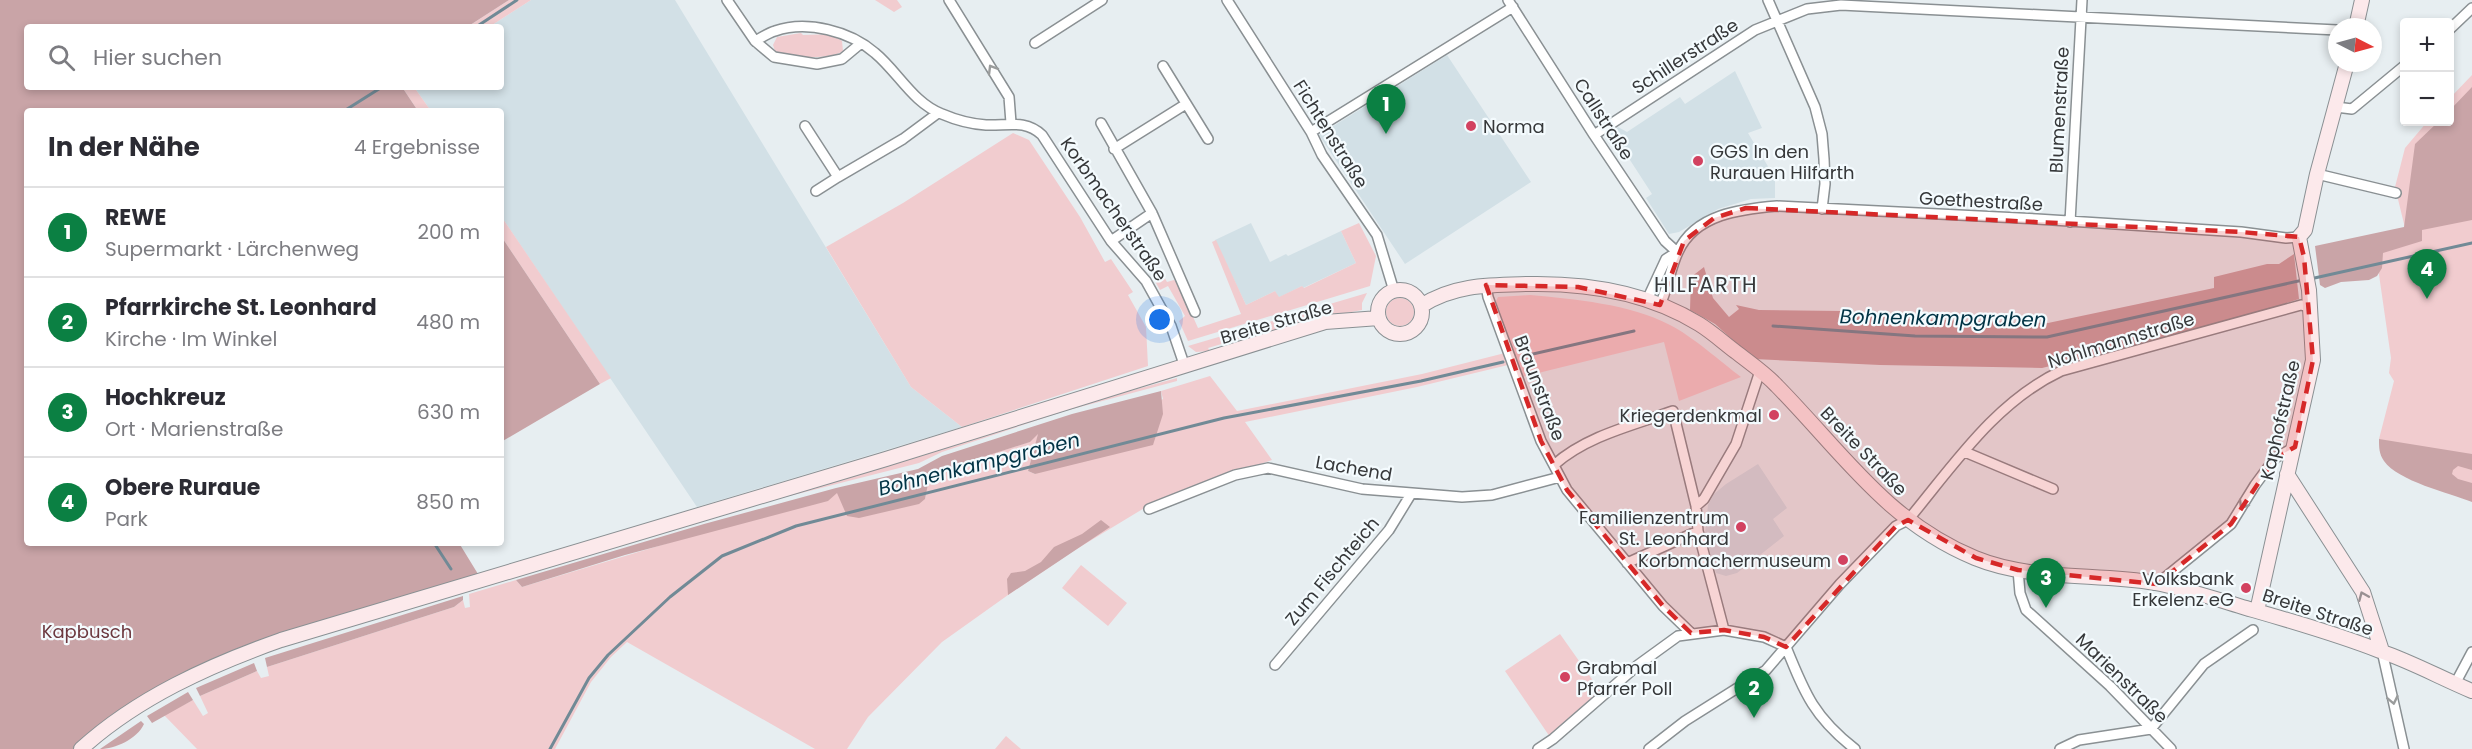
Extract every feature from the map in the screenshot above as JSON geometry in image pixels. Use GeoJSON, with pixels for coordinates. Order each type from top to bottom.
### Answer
{"type":"FeatureCollection","features":[{"type":"Feature","properties":{"kind":"main road"},"geometry":{"type":"LineString","coordinates":[[2358,18],[2362,0]]}},
{"type":"Feature","properties":{"kind":"main road"},"geometry":{"type":"LineString","coordinates":[[2299,237],[2305,230],[2317,174],[2345,72]]}},
{"type":"Feature","properties":{"kind":"main road","name":"Kaphofstraße"},"geometry":{"type":"LineString","coordinates":[[2257,611],[2313,360],[2311,307],[2299,237]]}},
{"type":"Feature","properties":{"kind":"main road","name":"Breite Straße"},"geometry":{"type":"LineString","coordinates":[[1421,306],[1458,289],[1486,285],[1540,284],[1578,287],[1608,290],[1647,300],[1700,324],[1760,371],[1780,389],[1868,487],[1922,531],[1976,558],[2018,570],[2097,576],[2157,584],[2257,611],[2382,651],[2472,691]]}},
{"type":"Feature","properties":{"kind":"main road"},"geometry":{"type":"LineString","coordinates":[[1394,291],[1410,292],[1421,306],[1419,323],[1406,333],[1390,331],[1379,318],[1381,303],[1387,295],[1394,291]]}},
{"type":"Feature","properties":{"kind":"main road","name":"Breite Straße"},"geometry":{"type":"LineString","coordinates":[[81,749],[128,712],[195,675],[281,640],[1185,368],[1325,322],[1379,318]]}},
{"type":"Feature","properties":{"kind":"main road"},"geometry":{"type":"LineString","coordinates":[[2287,474],[2363,592],[2382,651]]}},
{"type":"Feature","properties":{"kind":"street"},"geometry":{"type":"LineString","coordinates":[[727,0],[755,41],[774,57],[817,64],[842,59],[860,44]]}},
{"type":"Feature","properties":{"kind":"street"},"geometry":{"type":"LineString","coordinates":[[949,0],[1009,97],[1011,123]]}},
{"type":"Feature","properties":{"kind":"street"},"geometry":{"type":"LineString","coordinates":[[1035,43],[1102,0]]}},
{"type":"Feature","properties":{"kind":"street"},"geometry":{"type":"LineString","coordinates":[[1768,0],[1815,107],[1822,134],[1825,184],[1822,209]]}},
{"type":"Feature","properties":{"kind":"street","name":"Blumenstraße"},"geometry":{"type":"LineString","coordinates":[[2070,222],[2082,0]]}},
{"type":"Feature","properties":{"kind":"street","name":"Fichtenstraße"},"geometry":{"type":"LineString","coordinates":[[1232,1],[1311,132],[1322,155],[1382,243],[1394,291]]}},
{"type":"Feature","properties":{"kind":"street"},"geometry":{"type":"LineString","coordinates":[[1311,132],[1511,3]]}},
{"type":"Feature","properties":{"kind":"street","name":"Callstraße"},"geometry":{"type":"LineString","coordinates":[[1511,3],[1594,135],[1665,241],[1677,252]]}},
{"type":"Feature","properties":{"kind":"street","name":"Schillerstraße"},"geometry":{"type":"LineString","coordinates":[[1594,135],[1755,30],[1807,9],[1841,5],[2328,30]]}},
{"type":"Feature","properties":{"kind":"street"},"geometry":{"type":"LineString","coordinates":[[2454,25],[2472,8]]}},
{"type":"Feature","properties":{"kind":"street","name":"Korbmacherstraße"},"geometry":{"type":"LineString","coordinates":[[755,41],[776,30],[825,29],[875,53],[921,101],[938,113],[966,123],[988,125],[1011,123],[1034,127],[1042,135],[1111,241],[1146,281],[1171,326],[1185,368]]}},
{"type":"Feature","properties":{"kind":"street"},"geometry":{"type":"LineString","coordinates":[[1163,66],[1208,139]]}},
{"type":"Feature","properties":{"kind":"street"},"geometry":{"type":"LineString","coordinates":[[2336,107],[2352,109],[2400,69]]}},
{"type":"Feature","properties":{"kind":"street"},"geometry":{"type":"LineString","coordinates":[[1114,149],[1186,104]]}},
{"type":"Feature","properties":{"kind":"street"},"geometry":{"type":"LineString","coordinates":[[816,191],[903,139],[938,113]]}},
{"type":"Feature","properties":{"kind":"street"},"geometry":{"type":"LineString","coordinates":[[1101,123],[1152,213],[1195,312]]}},
{"type":"Feature","properties":{"kind":"street"},"geometry":{"type":"LineString","coordinates":[[805,126],[838,177]]}},
{"type":"Feature","properties":{"kind":"street"},"geometry":{"type":"LineString","coordinates":[[2317,174],[2396,193]]}},
{"type":"Feature","properties":{"kind":"street","name":"Goethestraße"},"geometry":{"type":"LineString","coordinates":[[1647,300],[1666,259],[1677,252],[1695,230],[1727,212],[1746,208],[1777,206],[2299,237]]}},
{"type":"Feature","properties":{"kind":"street"},"geometry":{"type":"LineString","coordinates":[[1111,241],[1152,213]]}},
{"type":"Feature","properties":{"kind":"street","name":"Goethestraße"},"geometry":{"type":"LineString","coordinates":[[1660,305],[1677,252]]}},
{"type":"Feature","properties":{"kind":"street","name":"Braunstraße"},"geometry":{"type":"LineString","coordinates":[[1486,285],[1488,297],[1541,441],[1567,490],[1663,606],[1691,633]]}},
{"type":"Feature","properties":{"kind":"street","name":"Nohlmannstraße"},"geometry":{"type":"LineString","coordinates":[[1649,749],[1685,721],[1766,670],[1840,584],[1896,526],[1908,520],[1983,430],[2011,403],[2047,378],[2061,371],[2301,305],[2311,307]]}},
{"type":"Feature","properties":{"kind":"street"},"geometry":{"type":"LineString","coordinates":[[1696,506],[1704,500],[1736,444],[1760,371]]}},
{"type":"Feature","properties":{"kind":"street"},"geometry":{"type":"LineString","coordinates":[[1554,465],[1562,457],[1597,439],[1673,411],[1696,506],[1698,531],[1724,630]]}},
{"type":"Feature","properties":{"kind":"street"},"geometry":{"type":"LineString","coordinates":[[2157,584],[2231,524],[2274,458],[2295,447]]}},
{"type":"Feature","properties":{"kind":"street"},"geometry":{"type":"LineString","coordinates":[[1965,452],[2054,489]]}},
{"type":"Feature","properties":{"kind":"street","name":"Lachend"},"geometry":{"type":"LineString","coordinates":[[1149,509],[1235,475],[1268,468],[1362,489],[1462,497],[1492,495],[1560,477]]}},
{"type":"Feature","properties":{"kind":"street","name":"Zum Fischteich"},"geometry":{"type":"LineString","coordinates":[[1275,665],[1383,538],[1411,494]]}},
{"type":"Feature","properties":{"kind":"street"},"geometry":{"type":"LineString","coordinates":[[1627,563],[1698,531]]}},
{"type":"Feature","properties":{"kind":"street","name":"Marienstraße"},"geometry":{"type":"LineString","coordinates":[[2018,570],[2020,593],[2026,610],[2110,686],[2171,749]]}},
{"type":"Feature","properties":{"kind":"street"},"geometry":{"type":"LineString","coordinates":[[1538,749],[1553,739],[1661,646],[1678,636],[1724,630],[1764,637],[1786,647],[1807,698],[1831,729],[1855,749]]}},
{"type":"Feature","properties":{"kind":"street"},"geometry":{"type":"LineString","coordinates":[[2060,749],[2079,740],[2151,729],[2204,664],[2253,630]]}},
{"type":"Feature","properties":{"kind":"street"},"geometry":{"type":"LineString","coordinates":[[2382,651],[2404,749]]}},
{"type":"Feature","properties":{"kind":"street"},"geometry":{"type":"LineString","coordinates":[[2455,684],[2472,652]]}},
{"type":"Feature","properties":{"kind":"highlighted area"},"geometry":{"type":"Polygon","coordinates":[[[1746,208],[2241,232],[2299,237],[2304,257],[2313,360],[2295,447],[2275,458],[2231,524],[2157,584],[2018,570],[1976,558],[1908,520],[1896,526],[1786,647],[1764,637],[1724,630],[1691,633],[1663,606],[1567,490],[1541,441],[1486,285],[1578,287],[1660,305],[1684,241],[1714,218],[1746,208]]]}},
{"type":"Feature","properties":{"kind":"shaded area"},"geometry":{"type":"Polygon","coordinates":[[[509,0],[531,0],[494,24],[472,24],[509,0]]]}},
{"type":"Feature","properties":{"kind":"shaded area"},"geometry":{"type":"Polygon","coordinates":[[[531,0],[675,0],[911,387],[962,427],[697,507],[504,220],[504,108],[429,108],[416,90],[504,90],[504,24],[494,24],[531,0]]]}},
{"type":"Feature","properties":{"kind":"shaded area"},"geometry":{"type":"Polygon","coordinates":[[[875,0],[897,0],[902,7],[894,12],[875,0]]]}},
{"type":"Feature","properties":{"kind":"shaded area"},"geometry":{"type":"Polygon","coordinates":[[[801,33],[803,35],[833,36],[842,41],[843,51],[829,56],[809,57],[775,51],[773,45],[777,37],[801,33]]]}},
{"type":"Feature","properties":{"kind":"shaded area"},"geometry":{"type":"Polygon","coordinates":[[[1447,55],[1531,182],[1405,264],[1319,135],[1447,55]]]}},
{"type":"Feature","properties":{"kind":"shaded area","name":"GGS In den Rurauen Hilfarth"},"geometry":{"type":"Polygon","coordinates":[[[1735,71],[1762,128],[1748,133],[1775,178],[1775,198],[1751,199],[1718,209],[1679,232],[1669,234],[1646,198],[1652,194],[1617,140],[1610,144],[1606,138],[1607,135],[1618,127],[1627,132],[1680,97],[1685,104],[1735,71]]]}},
{"type":"Feature","properties":{"kind":"shaded area"},"geometry":{"type":"Polygon","coordinates":[[[2472,75],[2472,493],[2379,439],[2394,381],[2389,373],[2391,358],[2374,240],[2406,232],[2395,187],[2405,148],[2424,126],[2454,126],[2454,94],[2472,75]]]}},
{"type":"Feature","properties":{"kind":"shaded area"},"geometry":{"type":"Polygon","coordinates":[[[404,90],[416,90],[429,108],[416,108],[404,90]]]}},
{"type":"Feature","properties":{"kind":"shaded area"},"geometry":{"type":"Polygon","coordinates":[[[1013,133],[1029,140],[1080,217],[1105,262],[1111,259],[1133,292],[1128,295],[1146,327],[1148,366],[962,427],[911,387],[826,247],[903,203],[1013,133]]]}},
{"type":"Feature","properties":{"kind":"shaded area"},"geometry":{"type":"Polygon","coordinates":[[[504,220],[611,378],[600,384],[504,240],[504,220]]]}},
{"type":"Feature","properties":{"kind":"shaded area"},"geometry":{"type":"Polygon","coordinates":[[[1251,223],[1270,262],[1341,231],[1356,263],[1278,298],[1275,291],[1246,305],[1215,240],[1251,223]]]}},
{"type":"Feature","properties":{"kind":"shaded area"},"geometry":{"type":"Polygon","coordinates":[[[1359,223],[1376,256],[1370,286],[1188,341],[1179,321],[1185,316],[1168,286],[1160,290],[1156,283],[1163,275],[1167,282],[1174,280],[1178,283],[1198,328],[1241,314],[1212,242],[1216,240],[1246,305],[1275,291],[1279,297],[1302,286],[1304,288],[1356,263],[1341,231],[1359,223]]]}},
{"type":"Feature","properties":{"kind":"shaded area"},"geometry":{"type":"Polygon","coordinates":[[[1367,293],[1362,303],[1362,310],[1325,317],[1250,339],[1249,336],[1208,348],[1210,351],[1196,352],[1188,346],[1367,293]]]}},
{"type":"Feature","properties":{"kind":"shaded area"},"geometry":{"type":"Polygon","coordinates":[[[1530,295],[1620,307],[1654,318],[1688,336],[1741,377],[1679,401],[1664,342],[1522,377],[1495,303],[1498,297],[1530,295]]]}},
{"type":"Feature","properties":{"kind":"shaded area"},"geometry":{"type":"Polygon","coordinates":[[[1400,298],[1410,302],[1414,312],[1410,322],[1400,326],[1390,322],[1386,312],[1390,302],[1400,298]]]}},
{"type":"Feature","properties":{"kind":"shaded area"},"geometry":{"type":"Polygon","coordinates":[[[1505,353],[1508,365],[1417,387],[1245,422],[1272,460],[1146,507],[1075,550],[1008,595],[942,642],[868,717],[847,749],[815,749],[627,642],[611,657],[591,682],[555,749],[197,749],[164,715],[193,700],[203,716],[208,713],[200,696],[257,671],[261,678],[269,676],[267,667],[454,607],[463,600],[465,608],[470,607],[469,594],[516,580],[522,587],[838,492],[925,499],[929,474],[1029,442],[1039,432],[1028,471],[1035,474],[1163,399],[1161,391],[1210,376],[1237,411],[1422,374],[1505,353]]]}},
{"type":"Feature","properties":{"kind":"shaded area"},"geometry":{"type":"Polygon","coordinates":[[[1177,378],[1177,381],[1065,411],[942,452],[919,463],[738,509],[1101,399],[1177,378]]]}},
{"type":"Feature","properties":{"kind":"shaded area","name":"Familienzentrum St. Leonhard"},"geometry":{"type":"Polygon","coordinates":[[[1758,464],[1787,508],[1773,519],[1784,536],[1737,573],[1726,576],[1716,573],[1705,534],[1708,505],[1714,494],[1726,484],[1758,464]]]}},
{"type":"Feature","properties":{"kind":"shaded area"},"geometry":{"type":"Polygon","coordinates":[[[1081,565],[1127,603],[1108,626],[1062,588],[1081,565]]]}},
{"type":"Feature","properties":{"kind":"shaded area"},"geometry":{"type":"Polygon","coordinates":[[[1560,634],[1601,692],[1550,737],[1505,671],[1560,634]]]}},
{"type":"Feature","properties":{"kind":"shaded area"},"geometry":{"type":"Polygon","coordinates":[[[1006,736],[1021,749],[995,749],[1006,736]]]}},
{"type":"Feature","properties":{"kind":"green space","name":"Kapbusch"},"geometry":{"type":"Polygon","coordinates":[[[0,0],[509,0],[472,24],[24,24],[24,90],[404,90],[416,108],[24,108],[24,546],[461,546],[478,574],[296,628],[245,647],[105,723],[73,749],[0,749],[0,0]]]}},
{"type":"Feature","properties":{"kind":"green space"},"geometry":{"type":"Polygon","coordinates":[[[2472,87],[2472,220],[2422,230],[2422,241],[2383,253],[2382,268],[2377,276],[2369,280],[2341,282],[2325,288],[2320,285],[2315,246],[2404,227],[2415,144],[2434,126],[2454,126],[2454,106],[2472,87]]]}},
{"type":"Feature","properties":{"kind":"green space"},"geometry":{"type":"Polygon","coordinates":[[[504,240],[600,384],[504,440],[504,240]]]}},
{"type":"Feature","properties":{"kind":"green space"},"geometry":{"type":"Polygon","coordinates":[[[2294,254],[2299,299],[2215,326],[2042,368],[1880,365],[1754,359],[1715,324],[1690,310],[1691,277],[1704,267],[1713,298],[1729,317],[1739,309],[1736,305],[1759,310],[1841,311],[1903,319],[2048,323],[2214,288],[2214,277],[2267,264],[2279,264],[2294,254]]]}},
{"type":"Feature","properties":{"kind":"green space"},"geometry":{"type":"Polygon","coordinates":[[[1161,391],[1163,414],[1153,445],[1035,474],[1028,471],[1038,434],[1030,442],[930,474],[925,499],[919,504],[859,518],[847,516],[837,493],[828,501],[625,555],[522,587],[516,580],[704,524],[836,488],[918,469],[942,456],[1072,414],[1161,391]]]}},
{"type":"Feature","properties":{"kind":"green space"},"geometry":{"type":"Polygon","coordinates":[[[2379,439],[2472,454],[2472,470],[2458,466],[2452,474],[2458,479],[2472,483],[2472,502],[2400,475],[2381,456],[2379,439]]]}},
{"type":"Feature","properties":{"kind":"green space"},"geometry":{"type":"Polygon","coordinates":[[[1101,520],[1110,527],[1008,595],[1007,579],[1011,573],[1025,571],[1041,562],[1054,547],[1082,534],[1101,520]]]}},
{"type":"Feature","properties":{"kind":"green space"},"geometry":{"type":"Polygon","coordinates":[[[463,596],[463,600],[454,607],[267,667],[265,658],[463,596]]]}},
{"type":"Feature","properties":{"kind":"green space"},"geometry":{"type":"Polygon","coordinates":[[[254,663],[257,671],[200,696],[196,688],[254,663]]]}},
{"type":"Feature","properties":{"kind":"green space"},"geometry":{"type":"Polygon","coordinates":[[[188,692],[193,700],[152,723],[147,716],[188,692]]]}},
{"type":"Feature","properties":{"kind":"green space"},"geometry":{"type":"Polygon","coordinates":[[[141,721],[144,724],[131,739],[119,745],[100,749],[141,721]]]}},
{"type":"Feature","properties":{"kind":"waterway"},"geometry":{"type":"LineString","coordinates":[[481,24],[517,0]]}},
{"type":"Feature","properties":{"kind":"waterway"},"geometry":{"type":"LineString","coordinates":[[349,108],[377,90]]}},
{"type":"Feature","properties":{"kind":"waterway"},"geometry":{"type":"LineString","coordinates":[[2310,279],[2472,243]]}},
{"type":"Feature","properties":{"kind":"waterway","name":"Bohnenkampgraben"},"geometry":{"type":"LineString","coordinates":[[1773,326],[1915,336],[2047,337],[2303,280]]}},
{"type":"Feature","properties":{"kind":"waterway","name":"Bohnenkampgraben"},"geometry":{"type":"LineString","coordinates":[[1524,356],[1634,331]]}},
{"type":"Feature","properties":{"kind":"waterway","name":"Bohnenkampgraben"},"geometry":{"type":"LineString","coordinates":[[550,749],[589,678],[608,655],[670,597],[722,556],[796,526],[1224,418],[1421,381],[1503,362]]}},
{"type":"Feature","properties":{"kind":"waterway"},"geometry":{"type":"LineString","coordinates":[[436,546],[451,569]]}},
{"type":"Feature","properties":{"kind":"place","name":"Norma"},"geometry":{"type":"Point","coordinates":[1471,126]}},
{"type":"Feature","properties":{"kind":"place","name":"REWE"},"geometry":{"type":"Point","coordinates":[1386,134]}},
{"type":"Feature","properties":{"kind":"place","name":"GGS In den Rurauen Hilfarth"},"geometry":{"type":"Point","coordinates":[1698,161]}},
{"type":"Feature","properties":{"kind":"place","name":"Obere Ruraue"},"geometry":{"type":"Point","coordinates":[2427,299]}},
{"type":"Feature","properties":{"kind":"place","name":"Kriegerdenkmal"},"geometry":{"type":"Point","coordinates":[1774,415]}},
{"type":"Feature","properties":{"kind":"place","name":"Familienzentrum St. Leonhard"},"geometry":{"type":"Point","coordinates":[1741,527]}},
{"type":"Feature","properties":{"kind":"place","name":"Korbmachermuseum"},"geometry":{"type":"Point","coordinates":[1843,560]}},
{"type":"Feature","properties":{"kind":"place","name":"Volksbank Erkelenz eG"},"geometry":{"type":"Point","coordinates":[2246,588]}},
{"type":"Feature","properties":{"kind":"place","name":"Hochkreuz"},"geometry":{"type":"Point","coordinates":[2046,608]}},
{"type":"Feature","properties":{"kind":"place","name":"Grabmal Pfarrer Poll"},"geometry":{"type":"Point","coordinates":[1565,677]}},
{"type":"Feature","properties":{"kind":"place","name":"Pfarrkirche St. Leonhard"},"geometry":{"type":"Point","coordinates":[1754,718]}},
{"type":"Feature","properties":{"kind":"district","name":"HILFARTH"},"geometry":{"type":"Point","coordinates":[1706,284]}}]}
